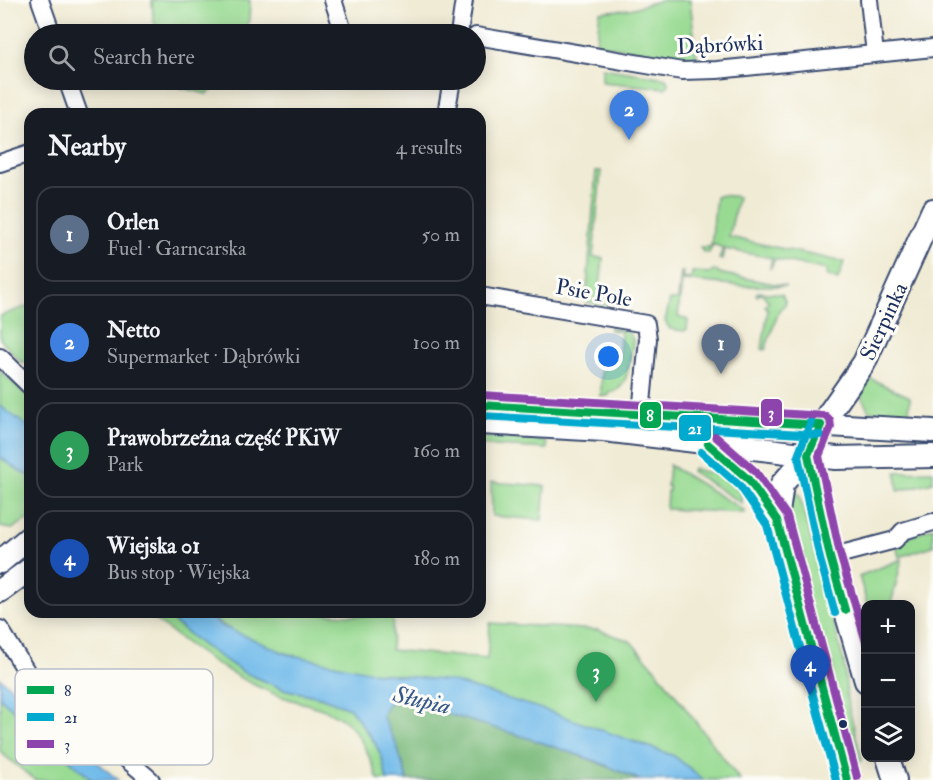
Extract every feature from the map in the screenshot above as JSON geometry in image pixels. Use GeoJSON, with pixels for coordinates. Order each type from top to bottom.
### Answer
{"type":"FeatureCollection","features":[{"type":"Feature","properties":{"kind":"main road","name":"Sierpinka"},"geometry":{"type":"LineString","coordinates":[[777,520],[782,484],[808,455],[821,425],[864,363],[933,210]]}},
{"type":"Feature","properties":{"kind":"main road"},"geometry":{"type":"LineString","coordinates":[[486,405],[933,431]]}},
{"type":"Feature","properties":{"kind":"main road"},"geometry":{"type":"LineString","coordinates":[[486,423],[604,430],[808,455],[861,458],[933,456]]}},
{"type":"Feature","properties":{"kind":"main road"},"geometry":{"type":"LineString","coordinates":[[708,444],[748,479],[777,520],[847,780]]}},
{"type":"Feature","properties":{"kind":"main road"},"geometry":{"type":"LineString","coordinates":[[808,455],[830,557],[861,665]]}},
{"type":"Feature","properties":{"kind":"main road"},"geometry":{"type":"LineString","coordinates":[[0,562],[24,542]]}},
{"type":"Feature","properties":{"kind":"main road"},"geometry":{"type":"LineString","coordinates":[[0,591],[24,573]]}},
{"type":"Feature","properties":{"kind":"main road"},"geometry":{"type":"LineString","coordinates":[[889,762],[895,780]]}},
{"type":"Feature","properties":{"kind":"street"},"geometry":{"type":"LineString","coordinates":[[40,0],[48,24]]}},
{"type":"Feature","properties":{"kind":"street"},"geometry":{"type":"LineString","coordinates":[[333,0],[341,24]]}},
{"type":"Feature","properties":{"kind":"street"},"geometry":{"type":"LineString","coordinates":[[464,0],[465,24]]}},
{"type":"Feature","properties":{"kind":"street"},"geometry":{"type":"LineString","coordinates":[[869,0],[875,54]]}},
{"type":"Feature","properties":{"kind":"street","name":"Dąbrówki"},"geometry":{"type":"LineString","coordinates":[[486,38],[682,71],[717,70],[933,48]]}},
{"type":"Feature","properties":{"kind":"street"},"geometry":{"type":"LineString","coordinates":[[71,90],[77,108]]}},
{"type":"Feature","properties":{"kind":"street"},"geometry":{"type":"LineString","coordinates":[[447,108],[450,90]]}},
{"type":"Feature","properties":{"kind":"street"},"geometry":{"type":"LineString","coordinates":[[0,163],[24,155]]}},
{"type":"Feature","properties":{"kind":"street","name":"Psie Pole"},"geometry":{"type":"LineString","coordinates":[[486,297],[646,324],[648,339],[641,414]]}},
{"type":"Feature","properties":{"kind":"street"},"geometry":{"type":"LineString","coordinates":[[0,357],[24,380]]}},
{"type":"Feature","properties":{"kind":"street"},"geometry":{"type":"LineString","coordinates":[[830,557],[895,540],[903,531],[933,522]]}},
{"type":"Feature","properties":{"kind":"street"},"geometry":{"type":"LineString","coordinates":[[0,629],[25,669]]}},
{"type":"Feature","properties":{"kind":"street"},"geometry":{"type":"LineString","coordinates":[[133,765],[151,780]]}},
{"type":"Feature","properties":{"kind":"green space"},"geometry":{"type":"Polygon","coordinates":[[[152,0],[250,0],[247,24],[155,24],[152,0]]]}},
{"type":"Feature","properties":{"kind":"green space"},"geometry":{"type":"Polygon","coordinates":[[[662,0],[690,0],[697,60],[596,44],[600,12],[630,9],[662,0]]]}},
{"type":"Feature","properties":{"kind":"green space"},"geometry":{"type":"Polygon","coordinates":[[[602,68],[666,78],[669,85],[665,88],[602,82],[602,68]]]}},
{"type":"Feature","properties":{"kind":"green space"},"geometry":{"type":"Polygon","coordinates":[[[191,90],[212,90],[206,94],[191,90]]]}},
{"type":"Feature","properties":{"kind":"green space"},"geometry":{"type":"Polygon","coordinates":[[[596,171],[601,171],[593,257],[603,258],[600,287],[604,293],[609,295],[607,306],[586,302],[596,171]]]}},
{"type":"Feature","properties":{"kind":"green space"},"geometry":{"type":"Polygon","coordinates":[[[722,195],[738,197],[729,237],[844,262],[838,280],[826,275],[827,270],[775,259],[770,269],[772,258],[724,249],[722,260],[719,259],[723,248],[713,244],[709,253],[703,252],[700,247],[711,247],[716,197],[722,195]]]}},
{"type":"Feature","properties":{"kind":"green space"},"geometry":{"type":"Polygon","coordinates":[[[713,270],[786,286],[743,286],[682,280],[678,317],[688,320],[687,329],[684,331],[670,329],[665,321],[670,300],[678,300],[681,272],[683,272],[682,278],[691,279],[692,272],[712,273],[713,270]]]}},
{"type":"Feature","properties":{"kind":"green space"},"geometry":{"type":"Polygon","coordinates":[[[758,292],[782,294],[786,303],[779,311],[765,350],[762,349],[768,309],[765,306],[769,302],[762,293],[757,296],[758,292]]]}},
{"type":"Feature","properties":{"kind":"green space"},"geometry":{"type":"Polygon","coordinates":[[[24,307],[24,362],[22,363],[0,339],[0,316],[24,307]]]}},
{"type":"Feature","properties":{"kind":"green space"},"geometry":{"type":"Polygon","coordinates":[[[610,327],[627,331],[633,343],[625,380],[617,391],[608,396],[601,396],[602,356],[619,357],[621,331],[610,330],[610,327]]]}},
{"type":"Feature","properties":{"kind":"green space"},"geometry":{"type":"Polygon","coordinates":[[[0,371],[24,393],[24,522],[12,529],[0,527],[0,371]]]}},
{"type":"Feature","properties":{"kind":"green space"},"geometry":{"type":"Polygon","coordinates":[[[869,378],[910,397],[909,415],[869,411],[861,396],[869,378]]]}},
{"type":"Feature","properties":{"kind":"green space"},"geometry":{"type":"Polygon","coordinates":[[[486,437],[544,441],[547,449],[486,445],[486,437]]]}},
{"type":"Feature","properties":{"kind":"green space"},"geometry":{"type":"Polygon","coordinates":[[[669,465],[745,511],[744,513],[666,509],[669,465]]]}},
{"type":"Feature","properties":{"kind":"green space"},"geometry":{"type":"Polygon","coordinates":[[[693,469],[723,476],[741,493],[741,503],[691,471],[693,469]]]}},
{"type":"Feature","properties":{"kind":"green space"},"geometry":{"type":"Polygon","coordinates":[[[933,471],[933,482],[898,491],[896,472],[933,471]]]}},
{"type":"Feature","properties":{"kind":"green space"},"geometry":{"type":"Polygon","coordinates":[[[491,482],[545,486],[542,520],[492,516],[491,482]]]}},
{"type":"Feature","properties":{"kind":"green space"},"geometry":{"type":"Polygon","coordinates":[[[786,494],[799,494],[844,662],[847,699],[861,761],[851,763],[788,525],[786,494]]]}},
{"type":"Feature","properties":{"kind":"green space"},"geometry":{"type":"Polygon","coordinates":[[[933,527],[933,546],[899,557],[897,548],[899,541],[933,527]]]}},
{"type":"Feature","properties":{"kind":"green space"},"geometry":{"type":"Polygon","coordinates":[[[902,559],[892,600],[866,600],[859,576],[902,559]]]}},
{"type":"Feature","properties":{"kind":"green space"},"geometry":{"type":"Polygon","coordinates":[[[153,618],[169,618],[202,645],[283,689],[320,697],[350,708],[375,743],[382,758],[387,780],[378,780],[362,742],[353,729],[340,718],[254,685],[221,667],[153,618]]]}},
{"type":"Feature","properties":{"kind":"green space"},"geometry":{"type":"Polygon","coordinates":[[[213,618],[393,618],[391,650],[487,659],[490,623],[598,630],[630,641],[655,668],[740,780],[704,780],[674,756],[636,742],[398,675],[348,668],[296,656],[247,638],[213,618]]]}},
{"type":"Feature","properties":{"kind":"green space"},"geometry":{"type":"Polygon","coordinates":[[[0,698],[15,711],[15,764],[0,752],[0,698]]]}},
{"type":"Feature","properties":{"kind":"green space"},"geometry":{"type":"Polygon","coordinates":[[[396,701],[520,735],[640,780],[407,780],[403,764],[382,716],[388,703],[396,701]]]}},
{"type":"Feature","properties":{"kind":"green space"},"geometry":{"type":"Polygon","coordinates":[[[16,765],[75,765],[92,780],[35,780],[16,765]]]}},
{"type":"Feature","properties":{"kind":"water"},"geometry":{"type":"Polygon","coordinates":[[[0,406],[24,424],[24,473],[0,457],[0,406]]]}},
{"type":"Feature","properties":{"kind":"water","name":"Słupia"},"geometry":{"type":"Polygon","coordinates":[[[169,618],[212,618],[222,626],[287,654],[377,673],[450,681],[551,712],[674,756],[704,780],[640,780],[596,761],[528,738],[396,701],[388,703],[382,716],[397,746],[407,780],[387,780],[382,758],[375,743],[350,708],[320,697],[283,689],[243,672],[202,645],[169,618]]]}},
{"type":"Feature","properties":{"kind":"water"},"geometry":{"type":"Polygon","coordinates":[[[0,678],[15,691],[15,711],[0,698],[0,678]]]}},
{"type":"Feature","properties":{"kind":"water"},"geometry":{"type":"Polygon","coordinates":[[[75,765],[101,765],[118,780],[92,780],[75,765]]]}},
{"type":"Feature","properties":{"kind":"transit line","name":"3"},"geometry":{"type":"LineString","coordinates":[[486,395],[826,416],[830,420],[831,427],[819,456],[840,554],[861,625]]}},
{"type":"Feature","properties":{"kind":"transit line","name":"8"},"geometry":{"type":"LineString","coordinates":[[486,405],[821,425]]}},
{"type":"Feature","properties":{"kind":"transit line","name":"21"},"geometry":{"type":"LineString","coordinates":[[486,416],[820,435]]}},
{"type":"Feature","properties":{"kind":"transit line","name":"21"},"geometry":{"type":"LineString","coordinates":[[811,421],[798,456],[820,559],[835,613]]}},
{"type":"Feature","properties":{"kind":"transit line","name":"8"},"geometry":{"type":"LineString","coordinates":[[821,425],[808,455],[830,557],[845,610]]}},
{"type":"Feature","properties":{"kind":"transit line","name":"3"},"geometry":{"type":"LineString","coordinates":[[715,436],[756,472],[787,516],[857,777]]}},
{"type":"Feature","properties":{"kind":"transit line","name":"8"},"geometry":{"type":"LineString","coordinates":[[708,444],[748,479],[777,520],[847,780]]}},
{"type":"Feature","properties":{"kind":"transit line","name":"21"},"geometry":{"type":"LineString","coordinates":[[701,452],[740,486],[767,525],[836,780]]}},
{"type":"Feature","properties":{"kind":"place","name":"Netto"},"geometry":{"type":"Point","coordinates":[629,140]}},
{"type":"Feature","properties":{"kind":"place","name":"Orlen"},"geometry":{"type":"Point","coordinates":[721,374]}},
{"type":"Feature","properties":{"kind":"place","name":"Wiejska 01"},"geometry":{"type":"Point","coordinates":[810,695]}},
{"type":"Feature","properties":{"kind":"place","name":"Prawobrzeżna część PKiW"},"geometry":{"type":"Point","coordinates":[596,702]}}]}
